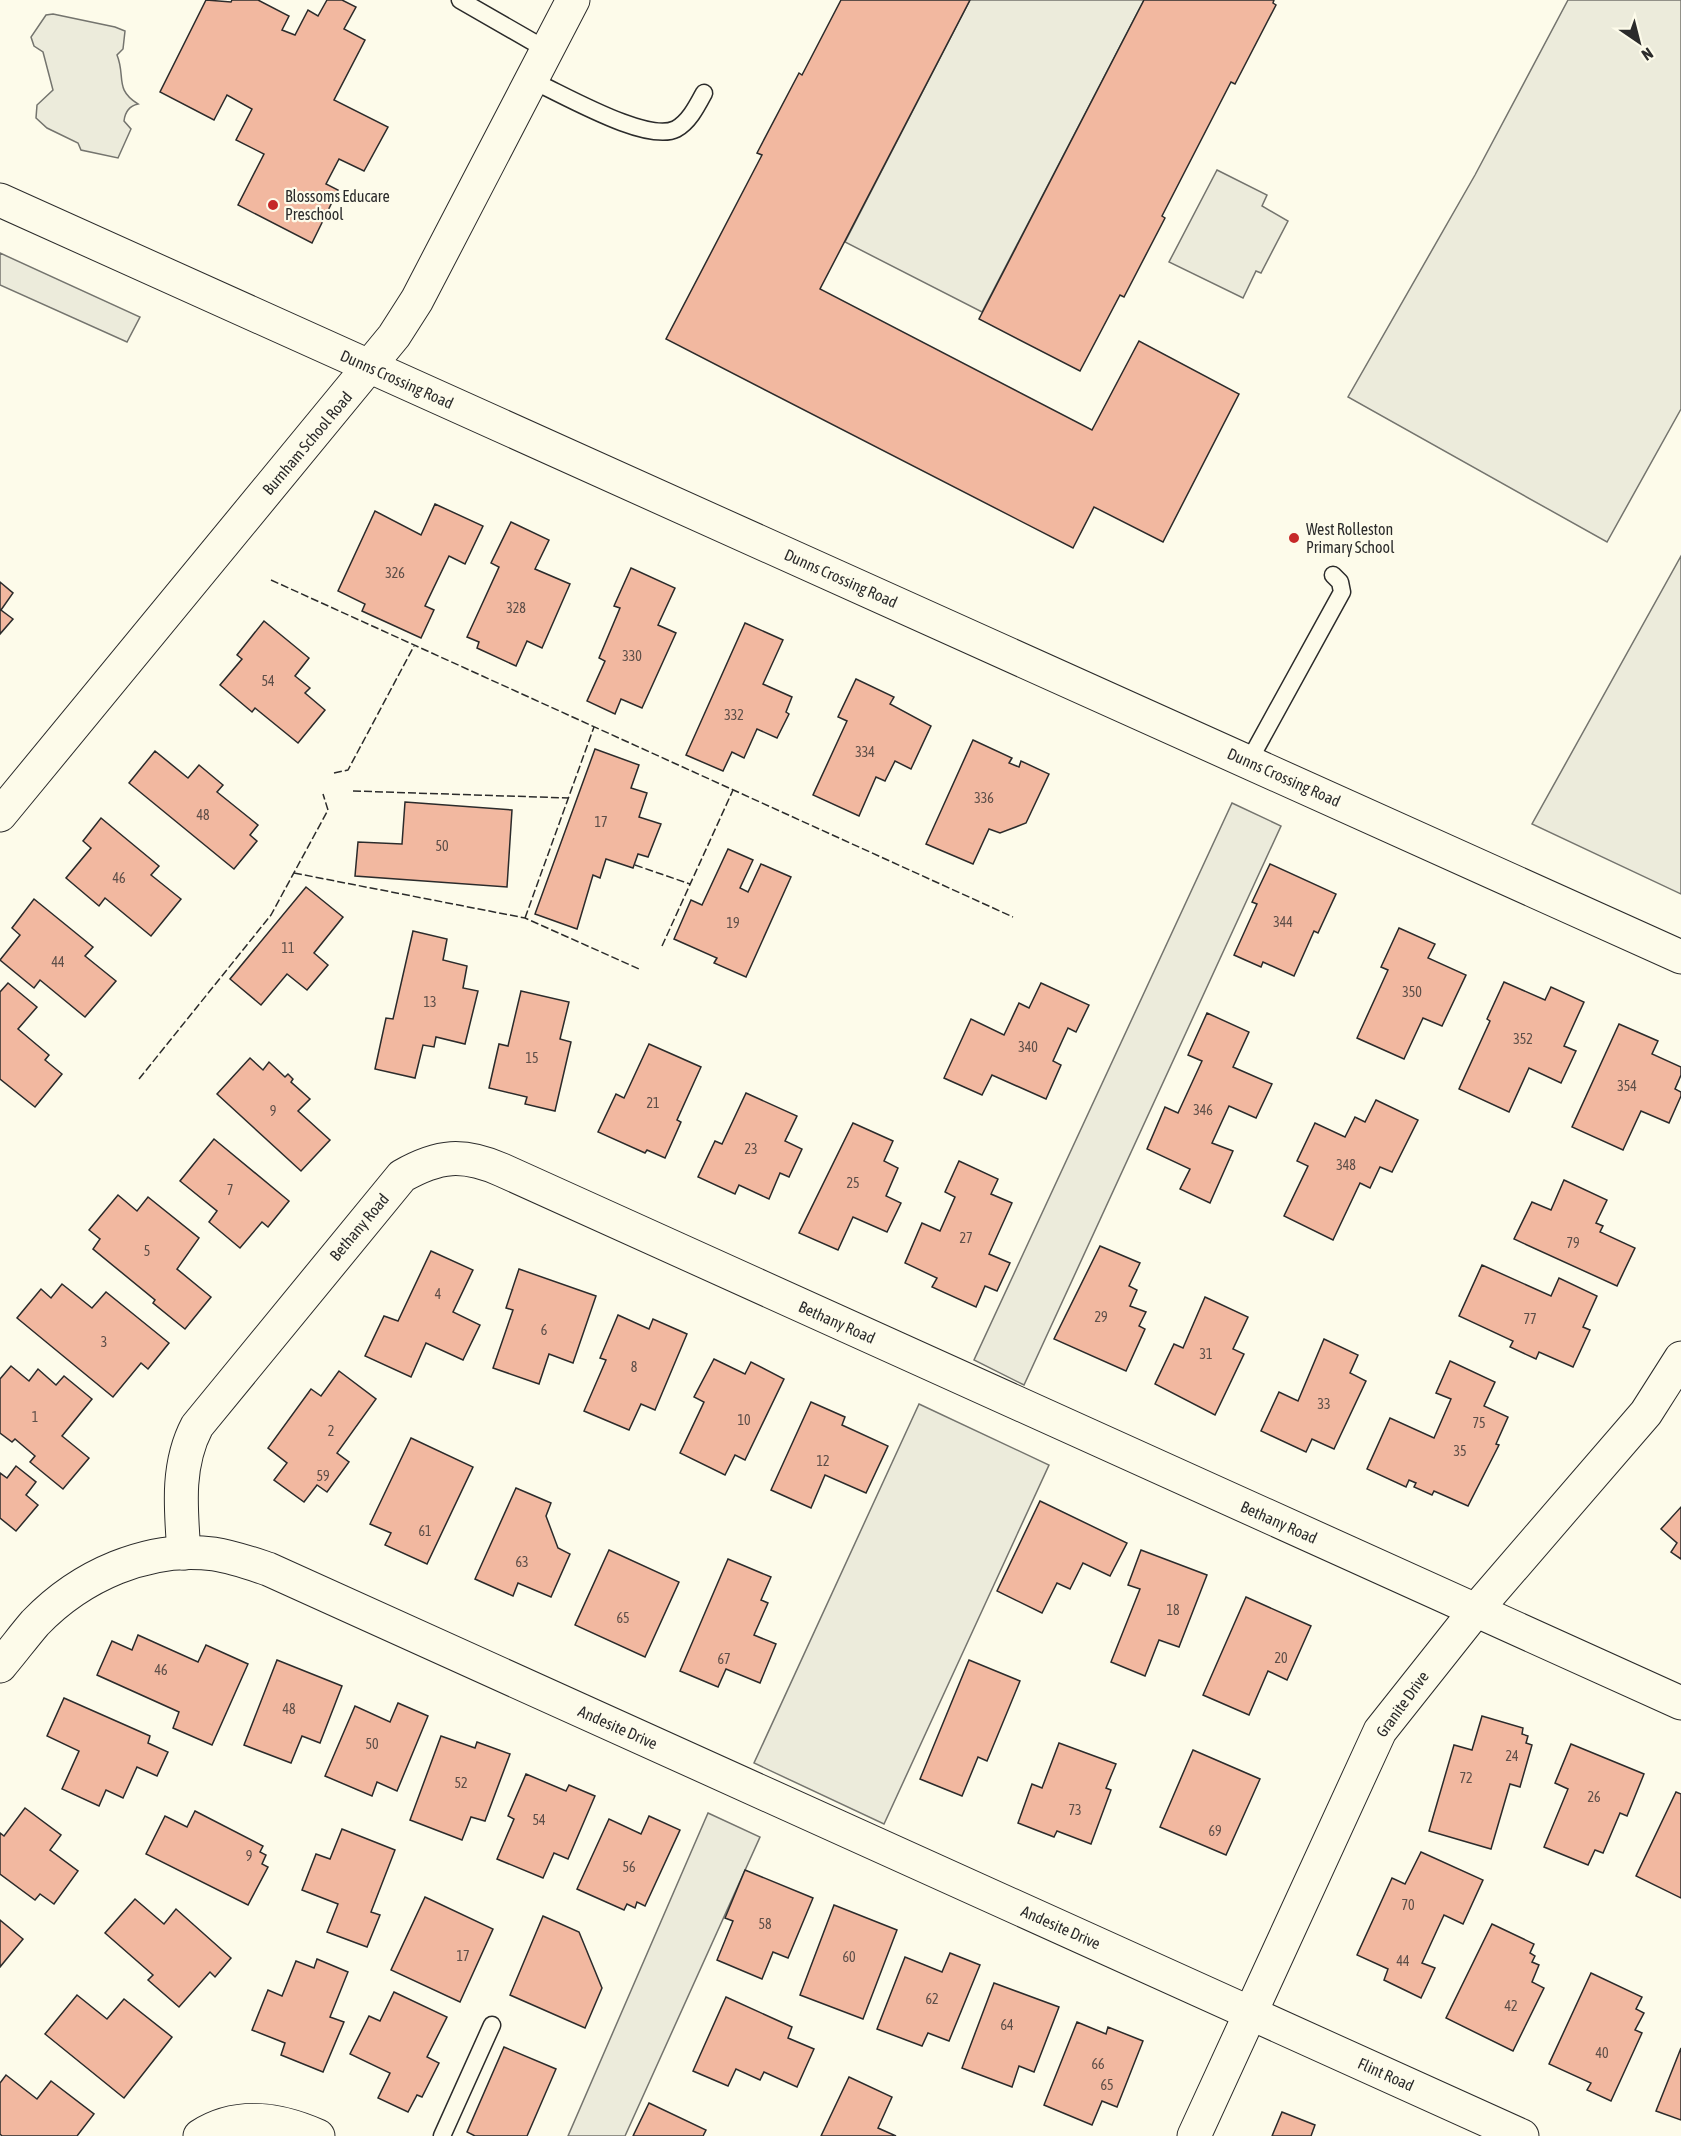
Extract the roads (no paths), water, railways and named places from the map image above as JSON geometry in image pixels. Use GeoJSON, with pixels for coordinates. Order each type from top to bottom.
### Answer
{"type":"FeatureCollection","features":[{"type":"Feature","properties":{"kind":"street","name":"Burnham School Road"},"geometry":{"type":"LineString","coordinates":[[0,815],[269,486],[370,367],[417,300],[573,0]]}},
{"type":"Feature","properties":{"kind":"street","name":"Dunns Crossing Road"},"geometry":{"type":"LineString","coordinates":[[0,200],[1681,957]]}},
{"type":"Feature","properties":{"kind":"street","name":"Bethany Road"},"geometry":{"type":"LineString","coordinates":[[184,1553],[181,1480],[189,1442],[196,1426],[402,1176],[421,1165],[462,1157],[481,1161],[502,1170],[1681,1703]]}},
{"type":"Feature","properties":{"kind":"street","name":"Granite Drive"},"geometry":{"type":"LineString","coordinates":[[1194,2136],[1380,1731],[1476,1610],[1646,1413],[1681,1358]]}},
{"type":"Feature","properties":{"kind":"street","name":"Andesite Drive"},"geometry":{"type":"LineString","coordinates":[[0,1666],[35,1623],[79,1586],[103,1573],[128,1564],[184,1553],[239,1558],[268,1569],[1251,2013]]}},
{"type":"Feature","properties":{"kind":"street","name":"Flint Road"},"geometry":{"type":"LineString","coordinates":[[1251,2013],[1522,2136]]}},
{"type":"Feature","properties":{"kind":"street"},"geometry":{"type":"LineString","coordinates":[[200,2136],[224,2124],[264,2120],[284,2123],[318,2136]]}},
{"type":"Feature","properties":{"kind":"lane"},"geometry":{"type":"LineString","coordinates":[[460,0],[547,50]]}},
{"type":"Feature","properties":{"kind":"lane"},"geometry":{"type":"LineString","coordinates":[[531,80],[632,128],[655,134],[675,129],[693,112],[704,93]]}},
{"type":"Feature","properties":{"kind":"lane"},"geometry":{"type":"LineString","coordinates":[[1249,761],[1342,592],[1340,582],[1333,575]]}},
{"type":"Feature","properties":{"kind":"lane"},"geometry":{"type":"LineString","coordinates":[[442,2136],[492,2025]]}},
{"type":"Feature","properties":{"kind":"place","name":"Blossoms Educare Preschool"},"geometry":{"type":"Point","coordinates":[273,205]}},
{"type":"Feature","properties":{"kind":"place","name":"West Rolleston Primary School"},"geometry":{"type":"Point","coordinates":[1294,538]}}]}
